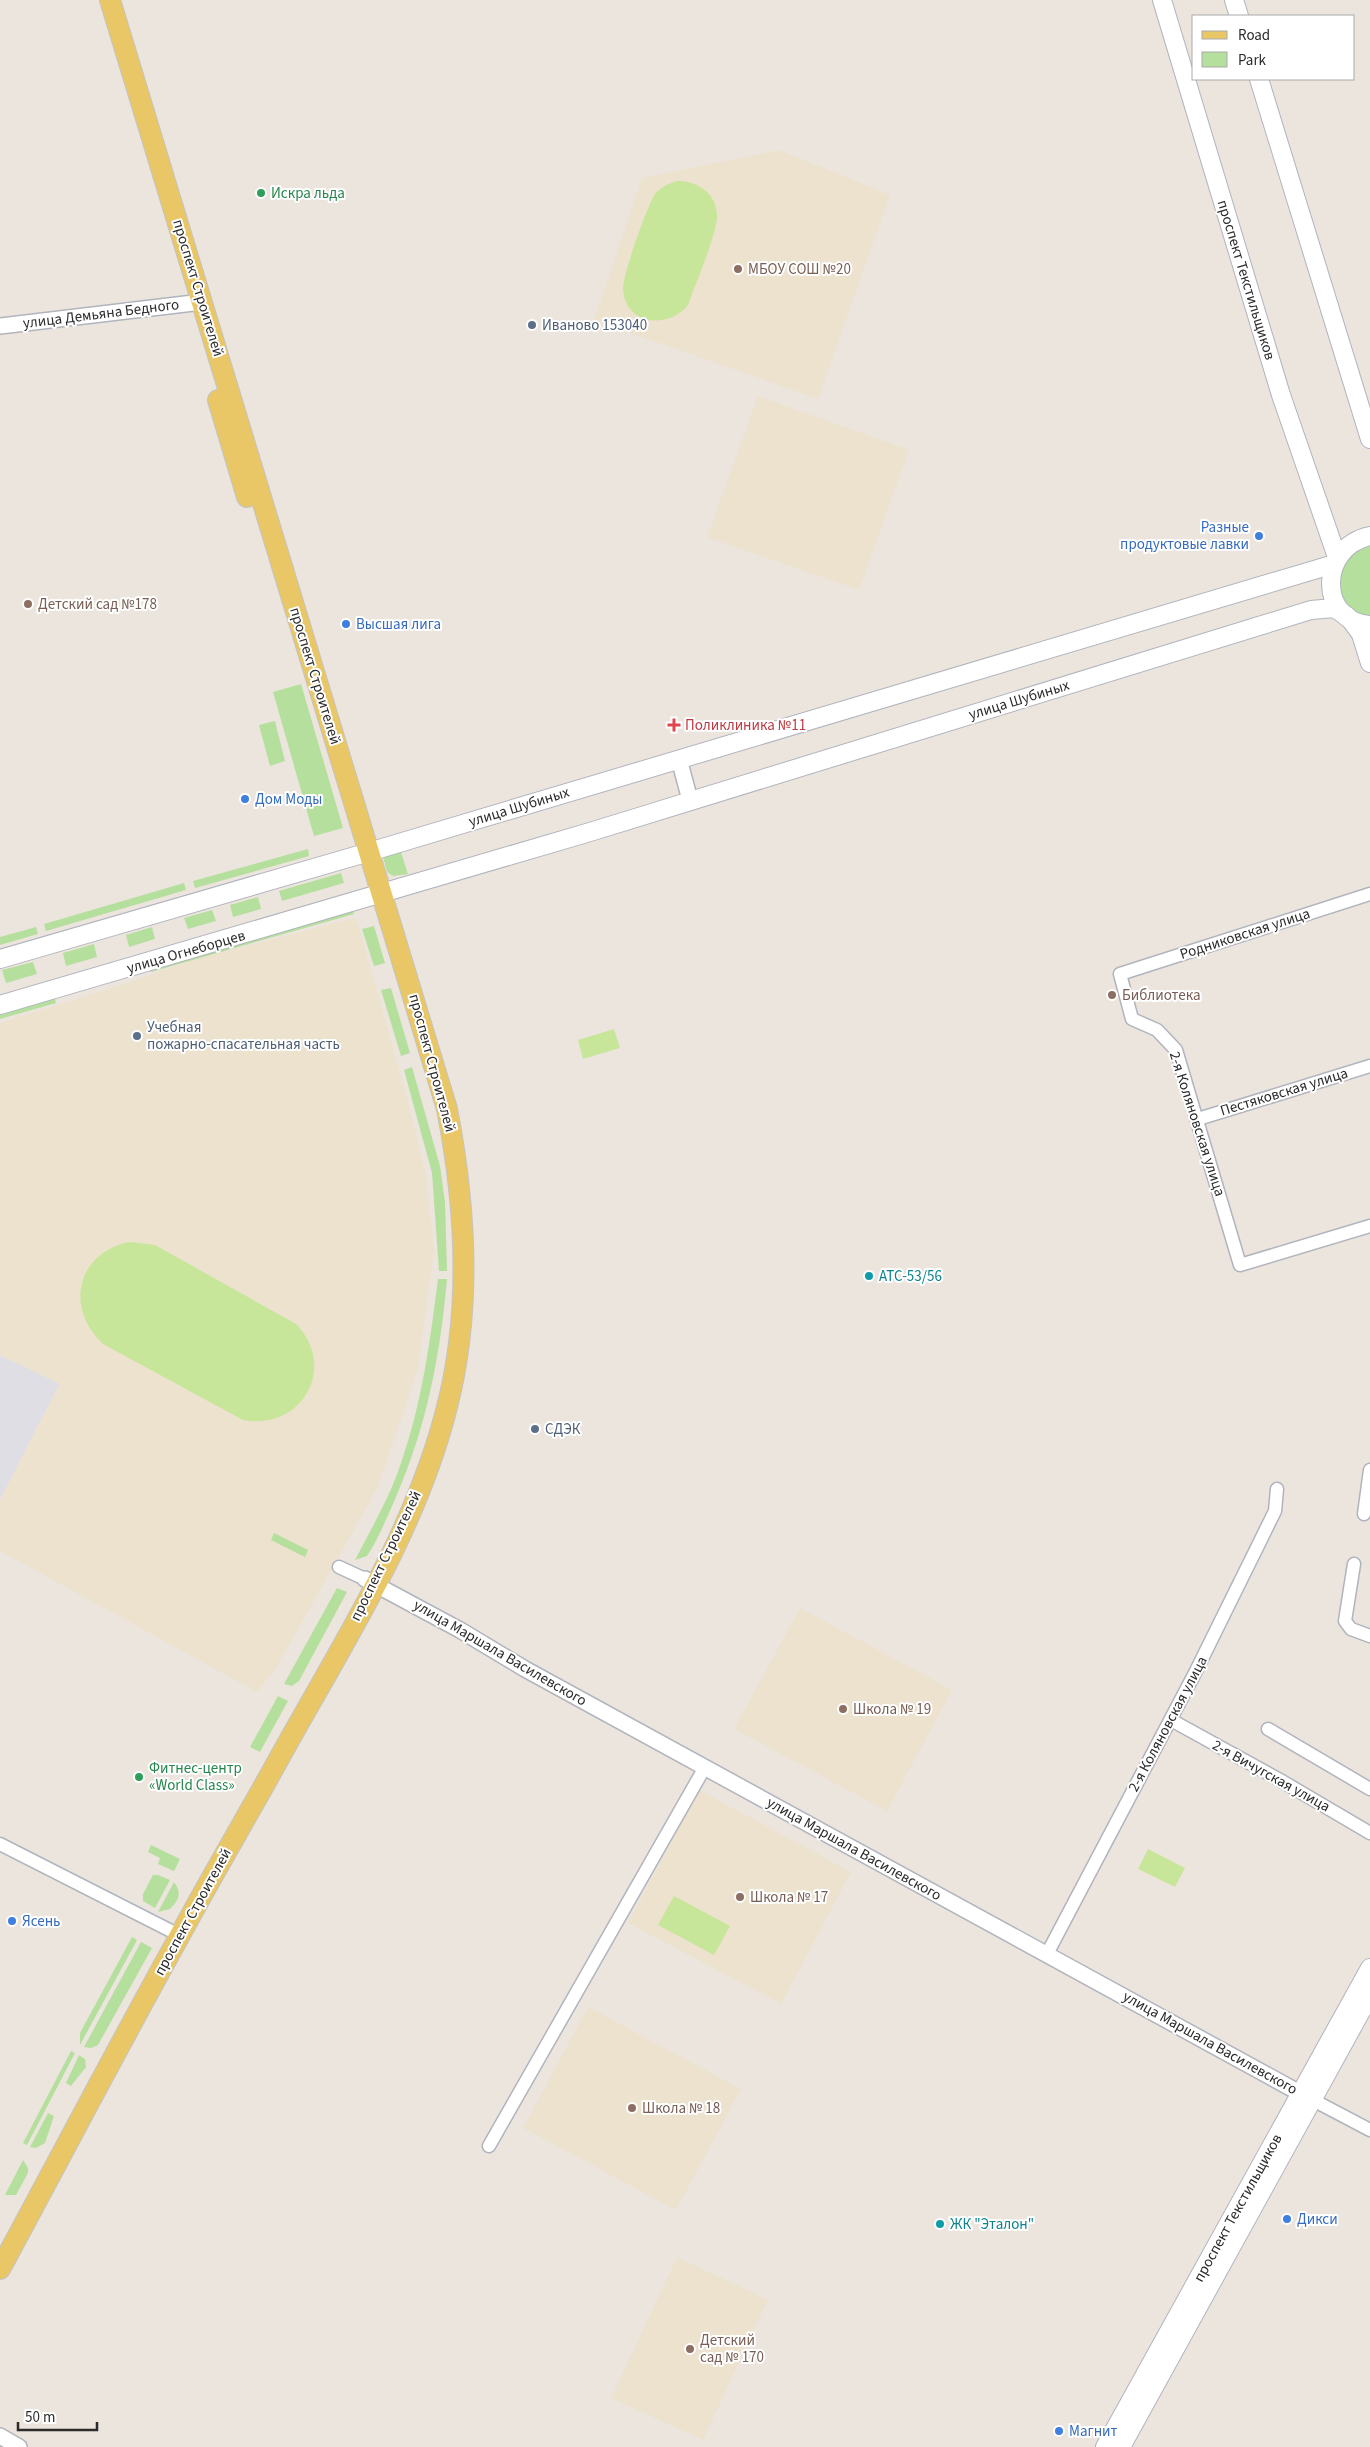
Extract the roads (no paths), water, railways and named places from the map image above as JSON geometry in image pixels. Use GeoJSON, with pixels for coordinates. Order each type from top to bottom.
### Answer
{"type":"FeatureCollection","features":[{"type":"Feature","properties":{"kind":"main road","name":"проспект Строителей"},"geometry":{"type":"LineString","coordinates":[[97,0],[195,302]]}},
{"type":"Feature","properties":{"kind":"main road","name":"проспект Строителей"},"geometry":{"type":"LineString","coordinates":[[0,2245],[370,1582],[422,1450],[436,1404],[450,1311],[453,1250],[449,1183],[436,1114],[377,896],[195,302],[110,0]]}},
{"type":"Feature","properties":{"kind":"main road","name":"проспект Текстильщиков"},"geometry":{"type":"LineString","coordinates":[[1162,0],[1281,395],[1335,560]]}},
{"type":"Feature","properties":{"kind":"main road"},"geometry":{"type":"LineString","coordinates":[[1234,0],[1240,15]]}},
{"type":"Feature","properties":{"kind":"main road"},"geometry":{"type":"LineString","coordinates":[[1259,80],[1370,439]]}},
{"type":"Feature","properties":{"kind":"main road"},"geometry":{"type":"LineString","coordinates":[[1370,536],[1355,540],[1335,560],[1330,579],[1333,596],[1361,634],[1370,663]]}},
{"type":"Feature","properties":{"kind":"main road","name":"улица Шубиных"},"geometry":{"type":"LineString","coordinates":[[364,854],[1335,560]]}},
{"type":"Feature","properties":{"kind":"main road","name":"улица Шубиных"},"geometry":{"type":"LineString","coordinates":[[377,896],[1311,610],[1334,608],[1348,617],[1370,626]]}},
{"type":"Feature","properties":{"kind":"main road"},"geometry":{"type":"LineString","coordinates":[[0,959],[364,854]]}},
{"type":"Feature","properties":{"kind":"main road","name":"улица Огнеборцев"},"geometry":{"type":"LineString","coordinates":[[0,1005],[377,896]]}},
{"type":"Feature","properties":{"kind":"main road","name":"проспект Строителей"},"geometry":{"type":"LineString","coordinates":[[0,2269],[174,1933]]}},
{"type":"Feature","properties":{"kind":"main road","name":"проспект Текстильщиков"},"geometry":{"type":"LineString","coordinates":[[1121,2447],[1307,2097],[1370,1968]]}},
{"type":"Feature","properties":{"kind":"main road","name":"проспект Текстильщиков"},"geometry":{"type":"LineString","coordinates":[[1105,2447],[1307,2097],[1370,1995]]}},
{"type":"Feature","properties":{"kind":"street","name":"улица Демьяна Бедного"},"geometry":{"type":"LineString","coordinates":[[0,326],[195,302]]}},
{"type":"Feature","properties":{"kind":"street"},"geometry":{"type":"LineString","coordinates":[[679,759],[690,800]]}},
{"type":"Feature","properties":{"kind":"street","name":"Родниковская улица"},"geometry":{"type":"LineString","coordinates":[[1120,974],[1370,894]]}},
{"type":"Feature","properties":{"kind":"street","name":"2-я Коляновская улица"},"geometry":{"type":"LineString","coordinates":[[1120,974],[1132,1019],[1157,1030],[1176,1050],[1240,1265],[1370,1226]]}},
{"type":"Feature","properties":{"kind":"street","name":"Пестяковская улица"},"geometry":{"type":"LineString","coordinates":[[1198,1119],[1370,1066]]}},
{"type":"Feature","properties":{"kind":"street"},"geometry":{"type":"LineString","coordinates":[[1364,1514],[1370,1470]]}},
{"type":"Feature","properties":{"kind":"street","name":"2-я Коляновская улица"},"geometry":{"type":"LineString","coordinates":[[1047,1954],[1170,1720],[1275,1511],[1277,1489]]}},
{"type":"Feature","properties":{"kind":"street"},"geometry":{"type":"LineString","coordinates":[[1354,1564],[1345,1621],[1351,1629],[1370,1636]]}},
{"type":"Feature","properties":{"kind":"street","name":"улица Маршала Василевского"},"geometry":{"type":"LineString","coordinates":[[339,1568],[370,1582],[1370,2130]]}},
{"type":"Feature","properties":{"kind":"street","name":"2-я Вичугская улица"},"geometry":{"type":"LineString","coordinates":[[1170,1720],[1280,1780],[1370,1833]]}},
{"type":"Feature","properties":{"kind":"street"},"geometry":{"type":"LineString","coordinates":[[1268,1729],[1370,1789]]}},
{"type":"Feature","properties":{"kind":"street"},"geometry":{"type":"LineString","coordinates":[[488,2146],[705,1767]]}},
{"type":"Feature","properties":{"kind":"street"},"geometry":{"type":"LineString","coordinates":[[0,1844],[174,1933]]}},
{"type":"Feature","properties":{"kind":"street"},"geometry":{"type":"LineString","coordinates":[[0,2436],[19,2447]]}},
{"type":"Feature","properties":{"kind":"place","name":"Искра льда"},"geometry":{"type":"Point","coordinates":[261,193]}},
{"type":"Feature","properties":{"kind":"place","name":"МБОУ СОШ №20"},"geometry":{"type":"Point","coordinates":[738,269]}},
{"type":"Feature","properties":{"kind":"place","name":"Иваново 153040"},"geometry":{"type":"Point","coordinates":[532,325]}},
{"type":"Feature","properties":{"kind":"place","name":"Разные продуктовые лавки"},"geometry":{"type":"Point","coordinates":[1259,536]}},
{"type":"Feature","properties":{"kind":"place","name":"Детский сад №178"},"geometry":{"type":"Point","coordinates":[28,604]}},
{"type":"Feature","properties":{"kind":"place","name":"Высшая лига"},"geometry":{"type":"Point","coordinates":[346,624]}},
{"type":"Feature","properties":{"kind":"place","name":"Поликлиника №11"},"geometry":{"type":"Point","coordinates":[674,725]}},
{"type":"Feature","properties":{"kind":"place","name":"Дом Моды"},"geometry":{"type":"Point","coordinates":[245,799]}},
{"type":"Feature","properties":{"kind":"place","name":"Библиотека"},"geometry":{"type":"Point","coordinates":[1112,995]}},
{"type":"Feature","properties":{"kind":"place","name":"Учебная пожарно-спасательная часть"},"geometry":{"type":"Point","coordinates":[137,1036]}},
{"type":"Feature","properties":{"kind":"place","name":"АТС-53/56"},"geometry":{"type":"Point","coordinates":[869,1276]}},
{"type":"Feature","properties":{"kind":"place","name":"СДЭК"},"geometry":{"type":"Point","coordinates":[535,1429]}},
{"type":"Feature","properties":{"kind":"place","name":"Школа № 19"},"geometry":{"type":"Point","coordinates":[843,1709]}},
{"type":"Feature","properties":{"kind":"place","name":"Фитнес-центр «World Class»"},"geometry":{"type":"Point","coordinates":[139,1777]}},
{"type":"Feature","properties":{"kind":"place","name":"Школа № 17"},"geometry":{"type":"Point","coordinates":[740,1897]}},
{"type":"Feature","properties":{"kind":"place","name":"Ясень"},"geometry":{"type":"Point","coordinates":[12,1921]}},
{"type":"Feature","properties":{"kind":"place","name":"Школа № 18"},"geometry":{"type":"Point","coordinates":[632,2108]}},
{"type":"Feature","properties":{"kind":"place","name":"Дикси"},"geometry":{"type":"Point","coordinates":[1287,2219]}},
{"type":"Feature","properties":{"kind":"place","name":"ЖК \"Эталон\""},"geometry":{"type":"Point","coordinates":[940,2224]}},
{"type":"Feature","properties":{"kind":"place","name":"Детский сад № 170"},"geometry":{"type":"Point","coordinates":[690,2349]}},
{"type":"Feature","properties":{"kind":"place","name":"Магнит"},"geometry":{"type":"Point","coordinates":[1059,2431]}}]}
